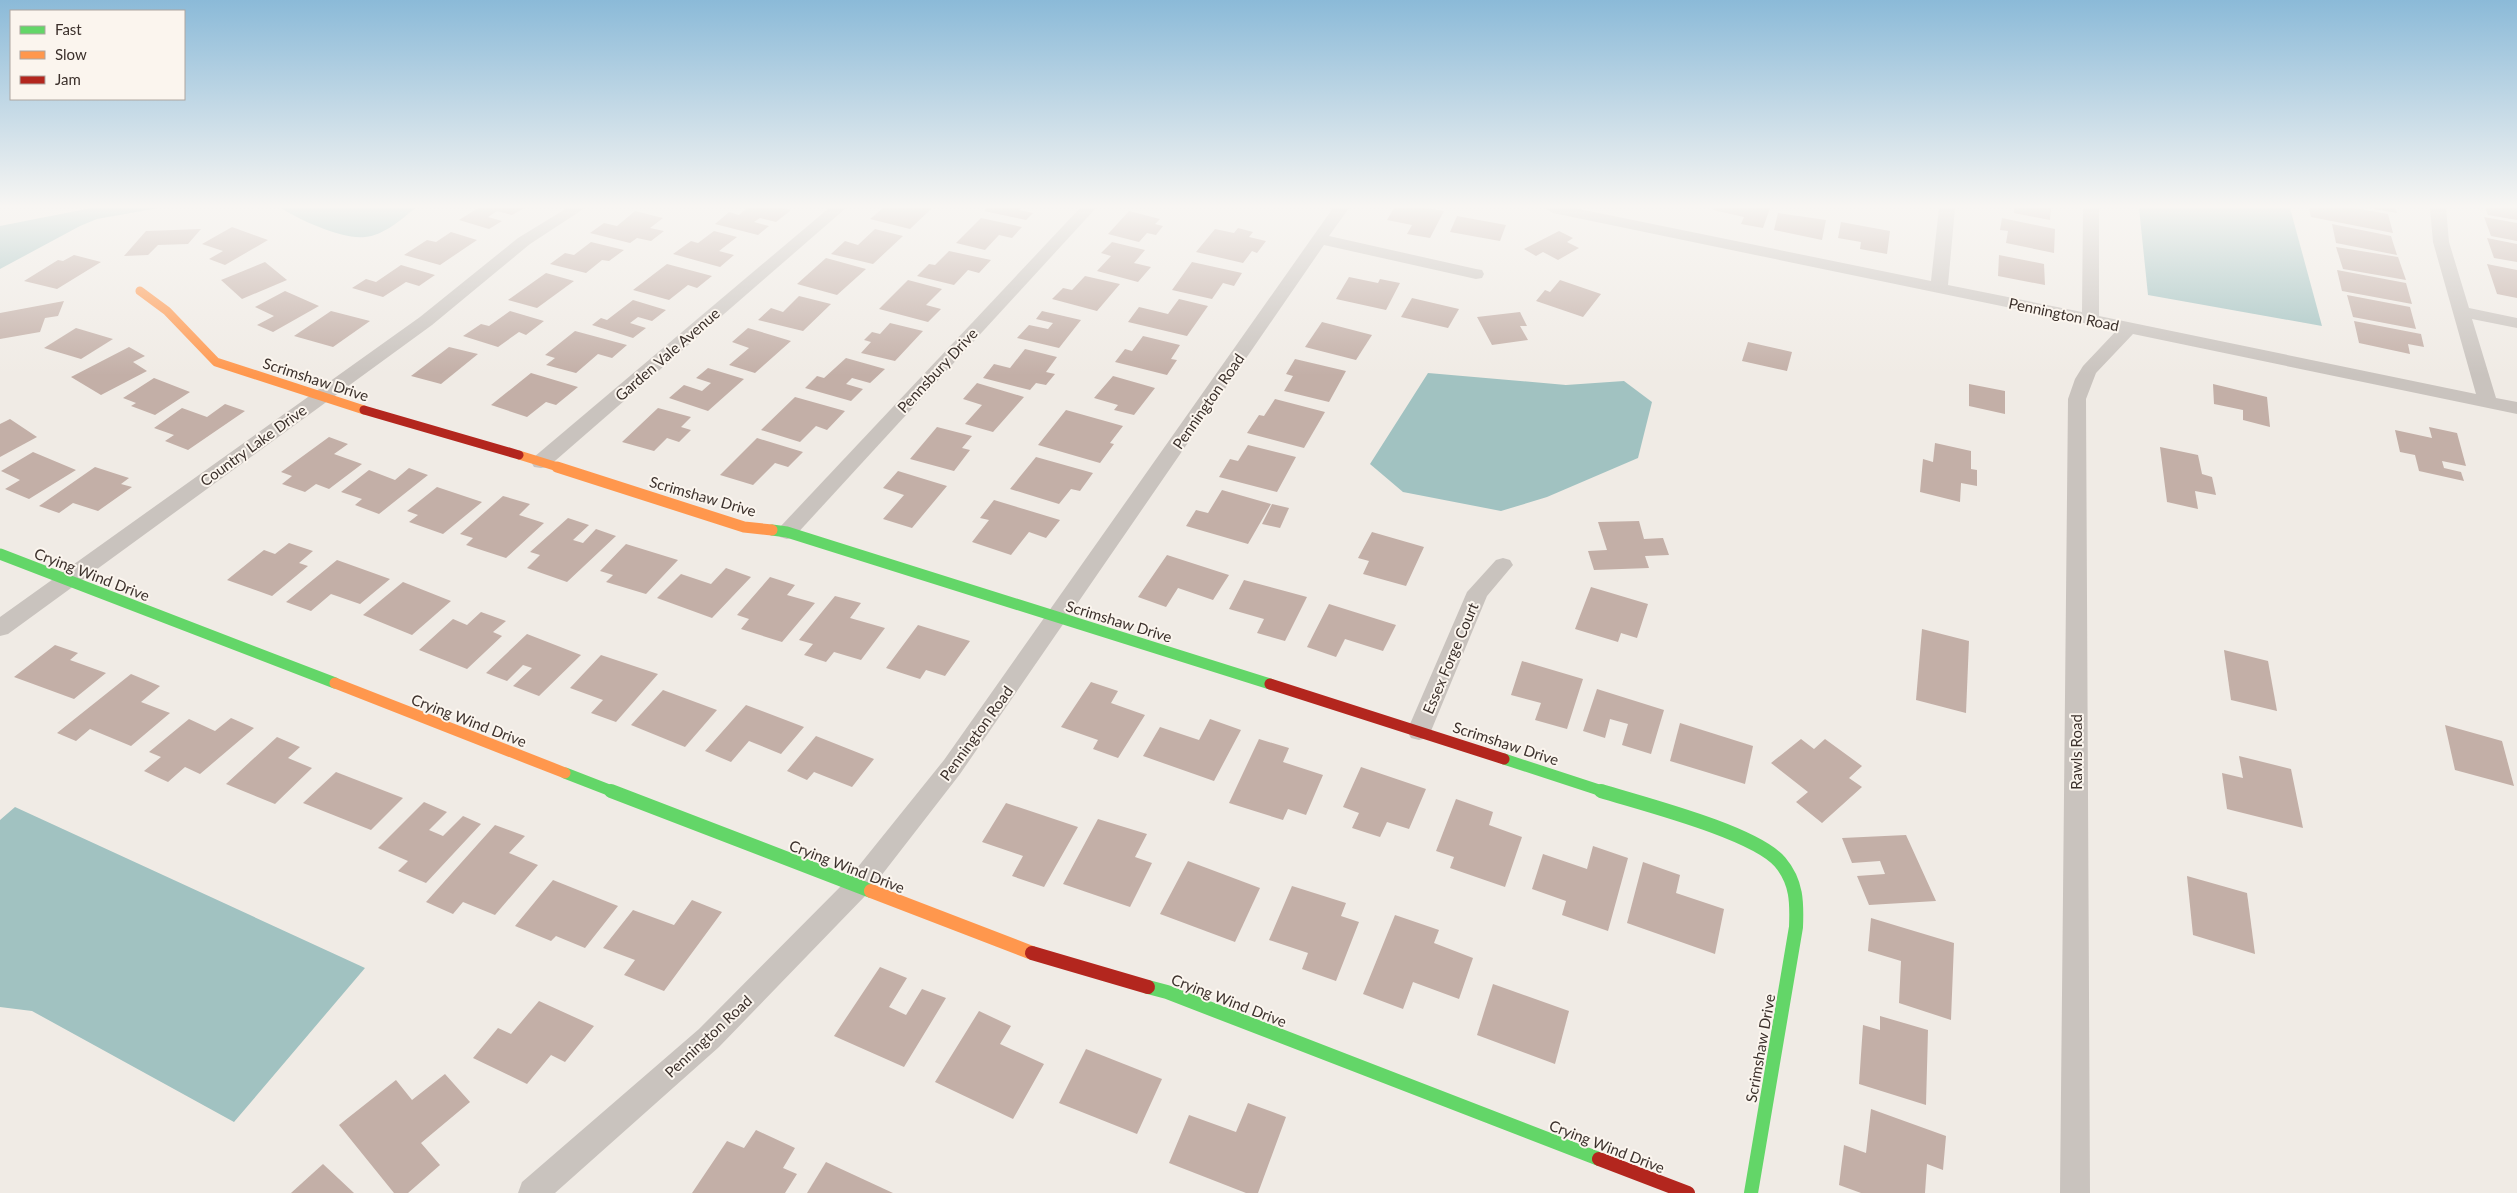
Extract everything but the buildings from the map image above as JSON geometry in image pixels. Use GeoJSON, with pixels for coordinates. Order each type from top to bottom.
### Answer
{"type":"FeatureCollection","features":[{"type":"Feature","properties":{"kind":"street","name":"Country Lake Drive"},"geometry":{"type":"LineString","coordinates":[[0,628],[426,321],[496,264]]}},
{"type":"Feature","properties":{"kind":"street","name":"Garden Vale Avenue"},"geometry":{"type":"LineString","coordinates":[[541,462],[773,264]]}},
{"type":"Feature","properties":{"kind":"street","name":"Pennsbury Drive"},"geometry":{"type":"LineString","coordinates":[[787,532],[1036,264]]}},
{"type":"Feature","properties":{"kind":"street","name":"Pennington Road"},"geometry":{"type":"LineString","coordinates":[[533,1193],[709,1038],[858,886],[952,768],[1303,264]]}},
{"type":"Feature","properties":{"kind":"street"},"geometry":{"type":"LineString","coordinates":[[1430,264],[1476,274]]}},
{"type":"Feature","properties":{"kind":"street","name":"Pennington Road"},"geometry":{"type":"LineString","coordinates":[[1822,264],[2517,408]]}},
{"type":"Feature","properties":{"kind":"street"},"geometry":{"type":"LineString","coordinates":[[1939,288],[1941,264]]}},
{"type":"Feature","properties":{"kind":"street"},"geometry":{"type":"LineString","coordinates":[[2090,320],[2091,264]]}},
{"type":"Feature","properties":{"kind":"street"},"geometry":{"type":"LineString","coordinates":[[2448,264],[2488,402]]}},
{"type":"Feature","properties":{"kind":"street","name":"Scrimshaw Drive"},"geometry":{"type":"LineString","coordinates":[[140,291],[167,311],[216,362],[319,397],[541,462],[744,527],[787,532],[1420,731],[1726,831],[1762,847],[1788,870],[1796,897],[1796,928],[1751,1193]]}},
{"type":"Feature","properties":{"kind":"street"},"geometry":{"type":"LineString","coordinates":[[2462,312],[2517,323]]}},
{"type":"Feature","properties":{"kind":"street","name":"Rawls Road"},"geometry":{"type":"LineString","coordinates":[[2075,1193],[2077,400],[2085,377],[2128,328]]}},
{"type":"Feature","properties":{"kind":"street","name":"Crying Wind Drive"},"geometry":{"type":"LineString","coordinates":[[0,554],[1042,957],[1167,992],[1688,1193]]}},
{"type":"Feature","properties":{"kind":"street","name":"Essex Forge Court"},"geometry":{"type":"LineString","coordinates":[[1420,731],[1478,592],[1503,565]]}},
{"type":"Feature","properties":{"kind":"water"},"geometry":{"type":"Polygon","coordinates":[[[0,264],[10,264],[0,269],[0,264]]]}},
{"type":"Feature","properties":{"kind":"water"},"geometry":{"type":"Polygon","coordinates":[[[2145,264],[2305,264],[2322,326],[2148,295],[2145,264]]]}},
{"type":"Feature","properties":{"kind":"water"},"geometry":{"type":"Polygon","coordinates":[[[1428,373],[1566,385],[1624,381],[1652,402],[1638,458],[1547,497],[1501,511],[1403,492],[1370,464],[1428,373]]]}},
{"type":"Feature","properties":{"kind":"water"},"geometry":{"type":"Polygon","coordinates":[[[15,807],[365,968],[234,1122],[32,1011],[0,1007],[0,820],[15,807]]]}},
{"type":"Feature","properties":{"kind":"traffic: fast"},"geometry":{"type":"LineString","coordinates":[[772,530],[787,532],[1270,684]]}},
{"type":"Feature","properties":{"kind":"traffic: fast"},"geometry":{"type":"LineString","coordinates":[[0,554],[335,683]]}},
{"type":"Feature","properties":{"kind":"traffic: fast"},"geometry":{"type":"LineString","coordinates":[[1504,759],[1726,831],[1761,847],[1780,862],[1793,883],[1797,900],[1796,927],[1751,1193]]}},
{"type":"Feature","properties":{"kind":"traffic: fast"},"geometry":{"type":"LineString","coordinates":[[565,773],[871,891]]}},
{"type":"Feature","properties":{"kind":"traffic: fast"},"geometry":{"type":"LineString","coordinates":[[1148,987],[1167,992],[1599,1159]]}},
{"type":"Feature","properties":{"kind":"traffic: slow"},"geometry":{"type":"LineString","coordinates":[[140,291],[167,311],[216,362],[364,410]]}},
{"type":"Feature","properties":{"kind":"traffic: slow"},"geometry":{"type":"LineString","coordinates":[[519,455],[744,527],[772,530]]}},
{"type":"Feature","properties":{"kind":"traffic: slow"},"geometry":{"type":"LineString","coordinates":[[335,683],[565,773]]}},
{"type":"Feature","properties":{"kind":"traffic: slow"},"geometry":{"type":"LineString","coordinates":[[871,891],[1032,953]]}},
{"type":"Feature","properties":{"kind":"traffic: jam"},"geometry":{"type":"LineString","coordinates":[[364,410],[519,455]]}},
{"type":"Feature","properties":{"kind":"traffic: jam"},"geometry":{"type":"LineString","coordinates":[[1270,684],[1504,759]]}},
{"type":"Feature","properties":{"kind":"traffic: jam"},"geometry":{"type":"LineString","coordinates":[[1032,953],[1148,987]]}},
{"type":"Feature","properties":{"kind":"traffic: jam"},"geometry":{"type":"LineString","coordinates":[[1599,1159],[1688,1193]]}}]}
